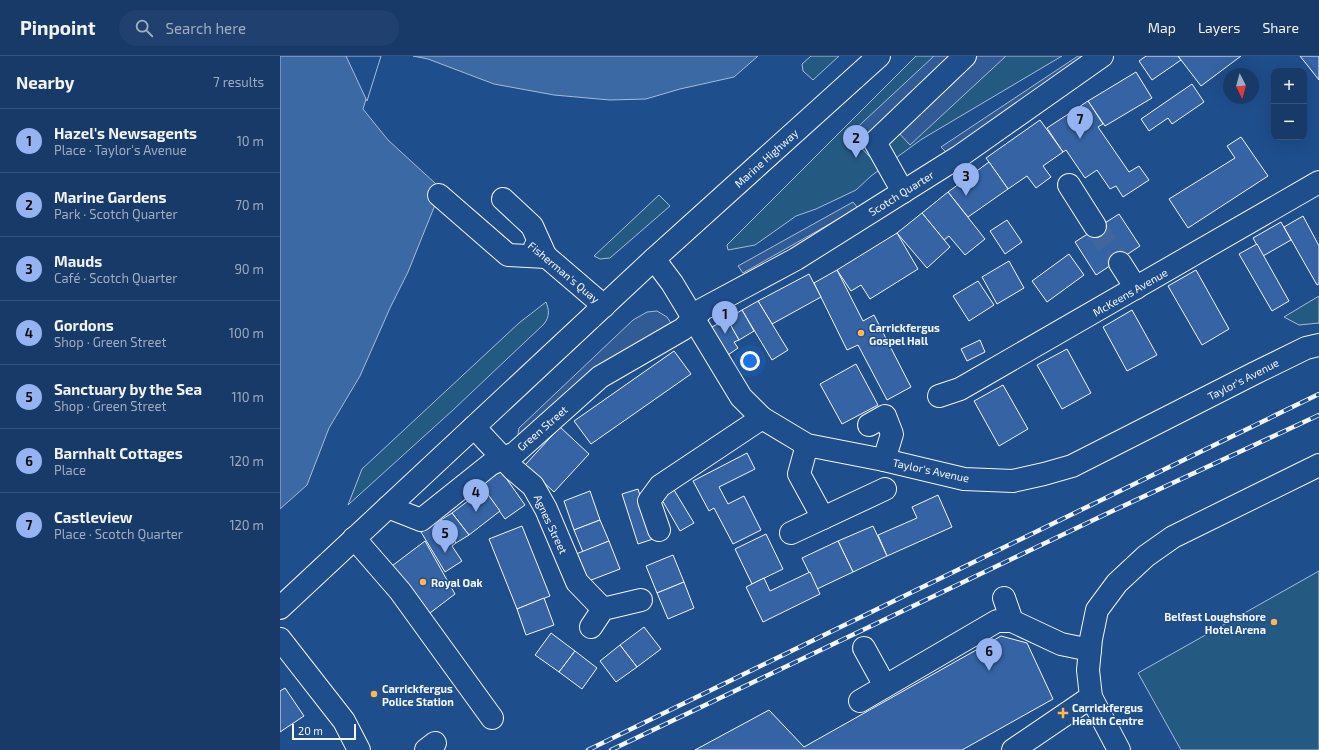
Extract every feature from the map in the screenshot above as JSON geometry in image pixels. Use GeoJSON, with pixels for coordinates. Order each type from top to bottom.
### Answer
{"type":"FeatureCollection","features":[{"type":"Feature","properties":{"kind":"street","name":"Marine Highway"},"geometry":{"type":"LineString","coordinates":[[654,259],[879,56]]}},
{"type":"Feature","properties":{"kind":"street"},"geometry":{"type":"LineString","coordinates":[[903,192],[874,142],[965,56]]}},
{"type":"Feature","properties":{"kind":"street","name":"Scotch Quarter"},"geometry":{"type":"LineString","coordinates":[[693,318],[703,309],[796,259],[960,156],[1102,56]]}},
{"type":"Feature","properties":{"kind":"street","name":"McKeens Avenue"},"geometry":{"type":"LineString","coordinates":[[939,396],[960,389],[1319,182]]}},
{"type":"Feature","properties":{"kind":"street"},"geometry":{"type":"LineString","coordinates":[[1068,185],[1095,226]]}},
{"type":"Feature","properties":{"kind":"street"},"geometry":{"type":"LineString","coordinates":[[439,195],[508,255],[546,257],[532,226],[503,199]]}},
{"type":"Feature","properties":{"kind":"street","name":"Fisherman's Quay"},"geometry":{"type":"LineString","coordinates":[[523,238],[604,306]]}},
{"type":"Feature","properties":{"kind":"street"},"geometry":{"type":"LineString","coordinates":[[280,608],[654,259]]}},
{"type":"Feature","properties":{"kind":"street","name":"Taylor's Avenue"},"geometry":{"type":"LineString","coordinates":[[654,259],[672,283],[742,397],[762,418],[807,445],[884,460],[964,479],[1013,481],[1072,466],[1261,370],[1306,348],[1319,345]]}},
{"type":"Feature","properties":{"kind":"street"},"geometry":{"type":"LineString","coordinates":[[1120,264],[1136,288]]}},
{"type":"Feature","properties":{"kind":"street","name":"Green Street"},"geometry":{"type":"LineString","coordinates":[[388,507],[421,520],[491,464],[515,452],[524,445],[600,377],[683,329],[693,318]]}},
{"type":"Feature","properties":{"kind":"street"},"geometry":{"type":"LineString","coordinates":[[869,425],[885,416],[892,434],[884,460]]}},
{"type":"Feature","properties":{"kind":"street"},"geometry":{"type":"LineString","coordinates":[[659,530],[649,501],[660,486],[762,418]]}},
{"type":"Feature","properties":{"kind":"street","name":"Agnes Street"},"geometry":{"type":"LineString","coordinates":[[474,427],[532,486],[546,508],[577,582],[602,609]]}},
{"type":"Feature","properties":{"kind":"street"},"geometry":{"type":"LineString","coordinates":[[807,445],[799,474],[823,518]]}},
{"type":"Feature","properties":{"kind":"street"},"geometry":{"type":"LineString","coordinates":[[1119,750],[1091,697],[1088,670],[1097,610],[1117,583],[1146,556],[1173,537],[1319,465]]}},
{"type":"Feature","properties":{"kind":"street"},"geometry":{"type":"LineString","coordinates":[[791,534],[884,489]]}},
{"type":"Feature","properties":{"kind":"street"},"geometry":{"type":"LineString","coordinates":[[354,538],[400,591],[492,718]]}},
{"type":"Feature","properties":{"kind":"street"},"geometry":{"type":"LineString","coordinates":[[1004,598],[1012,622]]}},
{"type":"Feature","properties":{"kind":"street"},"geometry":{"type":"LineString","coordinates":[[591,627],[602,609],[641,600]]}},
{"type":"Feature","properties":{"kind":"street"},"geometry":{"type":"LineString","coordinates":[[860,701],[997,621],[1012,622],[1061,644],[1090,650]]}},
{"type":"Feature","properties":{"kind":"street"},"geometry":{"type":"LineString","coordinates":[[280,639],[344,721],[360,750]]}},
{"type":"Feature","properties":{"kind":"street"},"geometry":{"type":"LineString","coordinates":[[864,648],[885,686]]}},
{"type":"Feature","properties":{"kind":"street"},"geometry":{"type":"LineString","coordinates":[[1023,747],[1091,697]]}},
{"type":"Feature","properties":{"kind":"shaded area"},"geometry":{"type":"Polygon","coordinates":[[[280,56],[379,56],[363,109],[388,140],[436,184],[439,195],[408,272],[390,308],[360,376],[329,428],[307,485],[280,509],[280,56]]]}},
{"type":"Feature","properties":{"kind":"shaded area"},"geometry":{"type":"Polygon","coordinates":[[[413,56],[758,56],[734,77],[680,89],[646,99],[610,100],[554,95],[494,84],[428,59],[413,56]]]}},
{"type":"Feature","properties":{"kind":"shaded area"},"geometry":{"type":"Polygon","coordinates":[[[811,56],[839,56],[813,80],[803,71],[802,64],[811,56]]]}},
{"type":"Feature","properties":{"kind":"shaded area"},"geometry":{"type":"Polygon","coordinates":[[[916,56],[1062,56],[922,139],[871,176],[856,190],[816,209],[796,216],[755,245],[728,250],[727,245],[916,56]]]}},
{"type":"Feature","properties":{"kind":"shaded area"},"geometry":{"type":"Polygon","coordinates":[[[934,56],[1006,56],[910,145],[898,132],[871,158],[849,135],[934,56]]]}},
{"type":"Feature","properties":{"kind":"shaded area"},"geometry":{"type":"Polygon","coordinates":[[[1078,56],[1092,56],[946,152],[941,147],[1078,56]]]}},
{"type":"Feature","properties":{"kind":"shaded area"},"geometry":{"type":"Polygon","coordinates":[[[659,195],[670,206],[610,258],[600,259],[594,256],[659,195]]]}},
{"type":"Feature","properties":{"kind":"shaded area"},"geometry":{"type":"Polygon","coordinates":[[[853,202],[858,208],[743,273],[738,266],[853,202]]]}},
{"type":"Feature","properties":{"kind":"shaded area"},"geometry":{"type":"Polygon","coordinates":[[[1319,296],[1319,323],[1299,325],[1284,317],[1319,296]]]}},
{"type":"Feature","properties":{"kind":"shaded area"},"geometry":{"type":"Polygon","coordinates":[[[546,302],[548,313],[544,324],[453,410],[348,505],[362,469],[519,323],[546,302]]]}},
{"type":"Feature","properties":{"kind":"shaded area"},"geometry":{"type":"Polygon","coordinates":[[[657,311],[667,317],[677,332],[524,445],[518,434],[519,428],[633,320],[647,312],[657,311]]]}},
{"type":"Feature","properties":{"kind":"shaded area","name":"Belfast Loughshore Hotel Arena"},"geometry":{"type":"Polygon","coordinates":[[[1319,571],[1319,750],[1181,750],[1138,673],[1319,571]]]}},
{"type":"Feature","properties":{"kind":"pier"},"geometry":{"type":"Polygon","coordinates":[[[346,56],[381,56],[367,101],[346,56]]]}},
{"type":"Feature","properties":{"kind":"building"},"geometry":{"type":"Polygon","coordinates":[[[1146,56],[1178,56],[1181,60],[1152,80],[1139,61],[1146,56]]]}},
{"type":"Feature","properties":{"kind":"building"},"geometry":{"type":"Polygon","coordinates":[[[1178,56],[1241,56],[1223,68],[1201,86],[1178,56]]]}},
{"type":"Feature","properties":{"kind":"building"},"geometry":{"type":"Polygon","coordinates":[[[1300,56],[1319,56],[1319,80],[1300,56]]]}},
{"type":"Feature","properties":{"kind":"building"},"geometry":{"type":"Polygon","coordinates":[[[1136,72],[1152,98],[1105,126],[1088,101],[1136,72]]]}},
{"type":"Feature","properties":{"kind":"building"},"geometry":{"type":"Polygon","coordinates":[[[1192,84],[1204,102],[1172,124],[1168,118],[1149,131],[1141,119],[1192,84]]]}},
{"type":"Feature","properties":{"kind":"building"},"geometry":{"type":"Polygon","coordinates":[[[1088,101],[1103,124],[1098,127],[1129,172],[1139,166],[1149,180],[1123,197],[1116,186],[1110,189],[1097,170],[1085,178],[1066,150],[1063,152],[1047,128],[1088,101]]]}},
{"type":"Feature","properties":{"kind":"building"},"geometry":{"type":"Polygon","coordinates":[[[1040,120],[1063,152],[1043,166],[1051,177],[1036,188],[1027,176],[1008,189],[986,158],[1040,120]]]}},
{"type":"Feature","properties":{"kind":"building"},"geometry":{"type":"Polygon","coordinates":[[[1241,137],[1268,176],[1188,228],[1169,199],[1235,158],[1227,146],[1241,137]]]}},
{"type":"Feature","properties":{"kind":"building"},"geometry":{"type":"Polygon","coordinates":[[[989,162],[1008,189],[968,217],[948,192],[989,162]]]}},
{"type":"Feature","properties":{"kind":"building"},"geometry":{"type":"Polygon","coordinates":[[[948,192],[985,239],[965,255],[949,236],[944,240],[922,213],[948,192]]]}},
{"type":"Feature","properties":{"kind":"building"},"geometry":{"type":"Polygon","coordinates":[[[922,213],[950,247],[927,268],[897,233],[922,213]]]}},
{"type":"Feature","properties":{"kind":"building"},"geometry":{"type":"Polygon","coordinates":[[[1119,214],[1140,246],[1096,275],[1075,242],[1119,214]]]}},
{"type":"Feature","properties":{"kind":"building"},"geometry":{"type":"Polygon","coordinates":[[[1303,216],[1319,246],[1319,284],[1317,285],[1284,227],[1303,216]]]}},
{"type":"Feature","properties":{"kind":"building"},"geometry":{"type":"Polygon","coordinates":[[[1007,220],[1022,242],[1005,254],[990,231],[1007,220]]]}},
{"type":"Feature","properties":{"kind":"building"},"geometry":{"type":"Polygon","coordinates":[[[1281,222],[1291,240],[1263,256],[1253,238],[1281,222]]]}},
{"type":"Feature","properties":{"kind":"building"},"geometry":{"type":"Polygon","coordinates":[[[897,233],[918,269],[870,299],[861,285],[851,291],[837,270],[897,233]]]}},
{"type":"Feature","properties":{"kind":"building"},"geometry":{"type":"Polygon","coordinates":[[[1257,244],[1289,301],[1272,311],[1239,254],[1257,244]]]}},
{"type":"Feature","properties":{"kind":"building"},"geometry":{"type":"Polygon","coordinates":[[[1069,254],[1084,275],[1047,302],[1032,281],[1069,254]]]}},
{"type":"Feature","properties":{"kind":"building"},"geometry":{"type":"Polygon","coordinates":[[[1009,261],[1024,288],[997,304],[982,277],[1009,261]]]}},
{"type":"Feature","properties":{"kind":"building","name":"Carrickfergus Gospel Hall"},"geometry":{"type":"Polygon","coordinates":[[[837,270],[863,321],[874,315],[911,387],[887,400],[858,345],[847,350],[814,283],[837,270]]]}},
{"type":"Feature","properties":{"kind":"building"},"geometry":{"type":"Polygon","coordinates":[[[1196,270],[1229,329],[1202,345],[1168,286],[1196,270]]]}},
{"type":"Feature","properties":{"kind":"building"},"geometry":{"type":"Polygon","coordinates":[[[809,274],[821,297],[772,324],[758,301],[809,274]]]}},
{"type":"Feature","properties":{"kind":"building"},"geometry":{"type":"Polygon","coordinates":[[[978,281],[994,305],[969,321],[953,296],[978,281]]]}},
{"type":"Feature","properties":{"kind":"building"},"geometry":{"type":"Polygon","coordinates":[[[758,301],[788,350],[772,360],[742,310],[758,301]]]}},
{"type":"Feature","properties":{"kind":"building"},"geometry":{"type":"Polygon","coordinates":[[[742,310],[754,331],[739,340],[727,319],[742,310]]]}},
{"type":"Feature","properties":{"kind":"building"},"geometry":{"type":"Polygon","coordinates":[[[1132,310],[1157,355],[1127,371],[1103,327],[1132,310]]]}},
{"type":"Feature","properties":{"kind":"building"},"geometry":{"type":"Polygon","coordinates":[[[727,319],[739,340],[734,342],[738,348],[728,355],[710,328],[727,319]]]}},
{"type":"Feature","properties":{"kind":"building"},"geometry":{"type":"Polygon","coordinates":[[[980,340],[985,352],[967,361],[961,349],[980,340]]]}},
{"type":"Feature","properties":{"kind":"building"},"geometry":{"type":"Polygon","coordinates":[[[1067,349],[1091,393],[1062,409],[1037,365],[1067,349]]]}},
{"type":"Feature","properties":{"kind":"building"},"geometry":{"type":"Polygon","coordinates":[[[674,351],[691,374],[591,444],[574,421],[674,351]]]}},
{"type":"Feature","properties":{"kind":"building"},"geometry":{"type":"Polygon","coordinates":[[[856,364],[878,405],[842,424],[820,384],[856,364]]]}},
{"type":"Feature","properties":{"kind":"building"},"geometry":{"type":"Polygon","coordinates":[[[1003,385],[1028,429],[999,446],[974,401],[1003,385]]]}},
{"type":"Feature","properties":{"kind":"building"},"geometry":{"type":"Polygon","coordinates":[[[560,427],[589,454],[554,492],[525,465],[560,427]]]}},
{"type":"Feature","properties":{"kind":"building"},"geometry":{"type":"Polygon","coordinates":[[[747,453],[755,469],[719,487],[728,504],[744,496],[761,530],[733,544],[714,508],[709,511],[693,481],[747,453]]]}},
{"type":"Feature","properties":{"kind":"building"},"geometry":{"type":"Polygon","coordinates":[[[501,471],[525,505],[505,519],[481,485],[501,471]]]}},
{"type":"Feature","properties":{"kind":"building"},"geometry":{"type":"Polygon","coordinates":[[[671,485],[694,523],[680,531],[658,493],[671,485]]]}},
{"type":"Feature","properties":{"kind":"building"},"geometry":{"type":"Polygon","coordinates":[[[484,489],[500,511],[469,535],[452,513],[484,489]]]}},
{"type":"Feature","properties":{"kind":"building"},"geometry":{"type":"Polygon","coordinates":[[[638,489],[653,539],[638,544],[622,494],[638,489]]]}},
{"type":"Feature","properties":{"kind":"building"},"geometry":{"type":"Polygon","coordinates":[[[590,491],[600,520],[574,530],[564,501],[590,491]]]}},
{"type":"Feature","properties":{"kind":"building"},"geometry":{"type":"Polygon","coordinates":[[[938,495],[952,527],[887,556],[878,535],[917,518],[912,507],[938,495]]]}},
{"type":"Feature","properties":{"kind":"building"},"geometry":{"type":"Polygon","coordinates":[[[452,513],[469,535],[456,543],[441,520],[452,513]]]}},
{"type":"Feature","properties":{"kind":"building"},"geometry":{"type":"Polygon","coordinates":[[[441,520],[456,543],[452,546],[462,561],[445,572],[421,532],[441,520]]]}},
{"type":"Feature","properties":{"kind":"building"},"geometry":{"type":"Polygon","coordinates":[[[600,520],[609,541],[583,552],[574,530],[600,520]]]}},
{"type":"Feature","properties":{"kind":"building"},"geometry":{"type":"Polygon","coordinates":[[[522,526],[550,596],[517,609],[489,539],[522,526]]]}},
{"type":"Feature","properties":{"kind":"building"},"geometry":{"type":"Polygon","coordinates":[[[873,526],[887,556],[853,572],[838,541],[873,526]]]}},
{"type":"Feature","properties":{"kind":"building"},"geometry":{"type":"Polygon","coordinates":[[[766,534],[783,569],[752,584],[735,549],[766,534]]]}},
{"type":"Feature","properties":{"kind":"building","name":"Royal Oak"},"geometry":{"type":"Polygon","coordinates":[[[425,541],[455,594],[426,616],[388,569],[425,541]]]}},
{"type":"Feature","properties":{"kind":"building"},"geometry":{"type":"Polygon","coordinates":[[[609,541],[620,569],[586,582],[576,554],[609,541]]]}},
{"type":"Feature","properties":{"kind":"building"},"geometry":{"type":"Polygon","coordinates":[[[838,541],[853,572],[817,589],[802,558],[838,541]]]}},
{"type":"Feature","properties":{"kind":"building"},"geometry":{"type":"Polygon","coordinates":[[[673,555],[684,582],[657,593],[646,566],[673,555]]]}},
{"type":"Feature","properties":{"kind":"building"},"geometry":{"type":"Polygon","coordinates":[[[810,572],[820,594],[763,622],[746,587],[764,578],[770,591],[810,572]]]}},
{"type":"Feature","properties":{"kind":"building"},"geometry":{"type":"Polygon","coordinates":[[[684,582],[694,608],[668,619],[657,593],[684,582]]]}},
{"type":"Feature","properties":{"kind":"building"},"geometry":{"type":"Polygon","coordinates":[[[544,598],[554,625],[526,635],[517,609],[544,598]]]}},
{"type":"Feature","properties":{"kind":"building"},"geometry":{"type":"Polygon","coordinates":[[[644,627],[661,649],[637,667],[620,645],[644,627]]]}},
{"type":"Feature","properties":{"kind":"building"},"geometry":{"type":"Polygon","coordinates":[[[551,633],[575,651],[559,672],[535,655],[551,633]]]}},
{"type":"Feature","properties":{"kind":"building"},"geometry":{"type":"Polygon","coordinates":[[[1001,636],[1027,643],[1053,699],[962,750],[695,750],[769,710],[804,747],[1001,636]]]}},
{"type":"Feature","properties":{"kind":"building"},"geometry":{"type":"Polygon","coordinates":[[[620,645],[637,667],[616,682],[600,661],[620,645]]]}},
{"type":"Feature","properties":{"kind":"building"},"geometry":{"type":"Polygon","coordinates":[[[575,651],[597,668],[582,689],[559,672],[575,651]]]}},
{"type":"Feature","properties":{"kind":"building"},"geometry":{"type":"Polygon","coordinates":[[[285,688],[304,716],[280,732],[280,691],[285,688]]]}},
{"type":"Feature","properties":{"kind":"tunnel"},"geometry":{"type":"LineString","coordinates":[[1095,226],[1120,263]]}},
{"type":"Feature","properties":{"kind":"railway"},"geometry":{"type":"LineString","coordinates":[[588,750],[1319,394]]}},
{"type":"Feature","properties":{"kind":"railway"},"geometry":{"type":"LineString","coordinates":[[611,750],[1106,514],[1319,415]]}},
{"type":"Feature","properties":{"kind":"place","name":"Castleview"},"geometry":{"type":"Point","coordinates":[1080,139]}},
{"type":"Feature","properties":{"kind":"place","name":"Marine Gardens"},"geometry":{"type":"Point","coordinates":[856,158]}},
{"type":"Feature","properties":{"kind":"place","name":"Mauds"},"geometry":{"type":"Point","coordinates":[966,196]}},
{"type":"Feature","properties":{"kind":"place","name":"Carrickfergus Gospel Hall"},"geometry":{"type":"Point","coordinates":[861,333]}},
{"type":"Feature","properties":{"kind":"place","name":"Hazel's Newsagents"},"geometry":{"type":"Point","coordinates":[725,334]}},
{"type":"Feature","properties":{"kind":"place","name":"Gordons"},"geometry":{"type":"Point","coordinates":[476,512]}},
{"type":"Feature","properties":{"kind":"place","name":"Sanctuary by the Sea"},"geometry":{"type":"Point","coordinates":[445,553]}},
{"type":"Feature","properties":{"kind":"place","name":"Royal Oak"},"geometry":{"type":"Point","coordinates":[423,582]}},
{"type":"Feature","properties":{"kind":"place","name":"Belfast Loughshore Hotel Arena"},"geometry":{"type":"Point","coordinates":[1274,622]}},
{"type":"Feature","properties":{"kind":"place","name":"Barnhalt Cottages"},"geometry":{"type":"Point","coordinates":[989,671]}},
{"type":"Feature","properties":{"kind":"place","name":"Carrickfergus Police Station"},"geometry":{"type":"Point","coordinates":[374,694]}},
{"type":"Feature","properties":{"kind":"place","name":"Carrickfergus Health Centre"},"geometry":{"type":"Point","coordinates":[1063,713]}}]}
